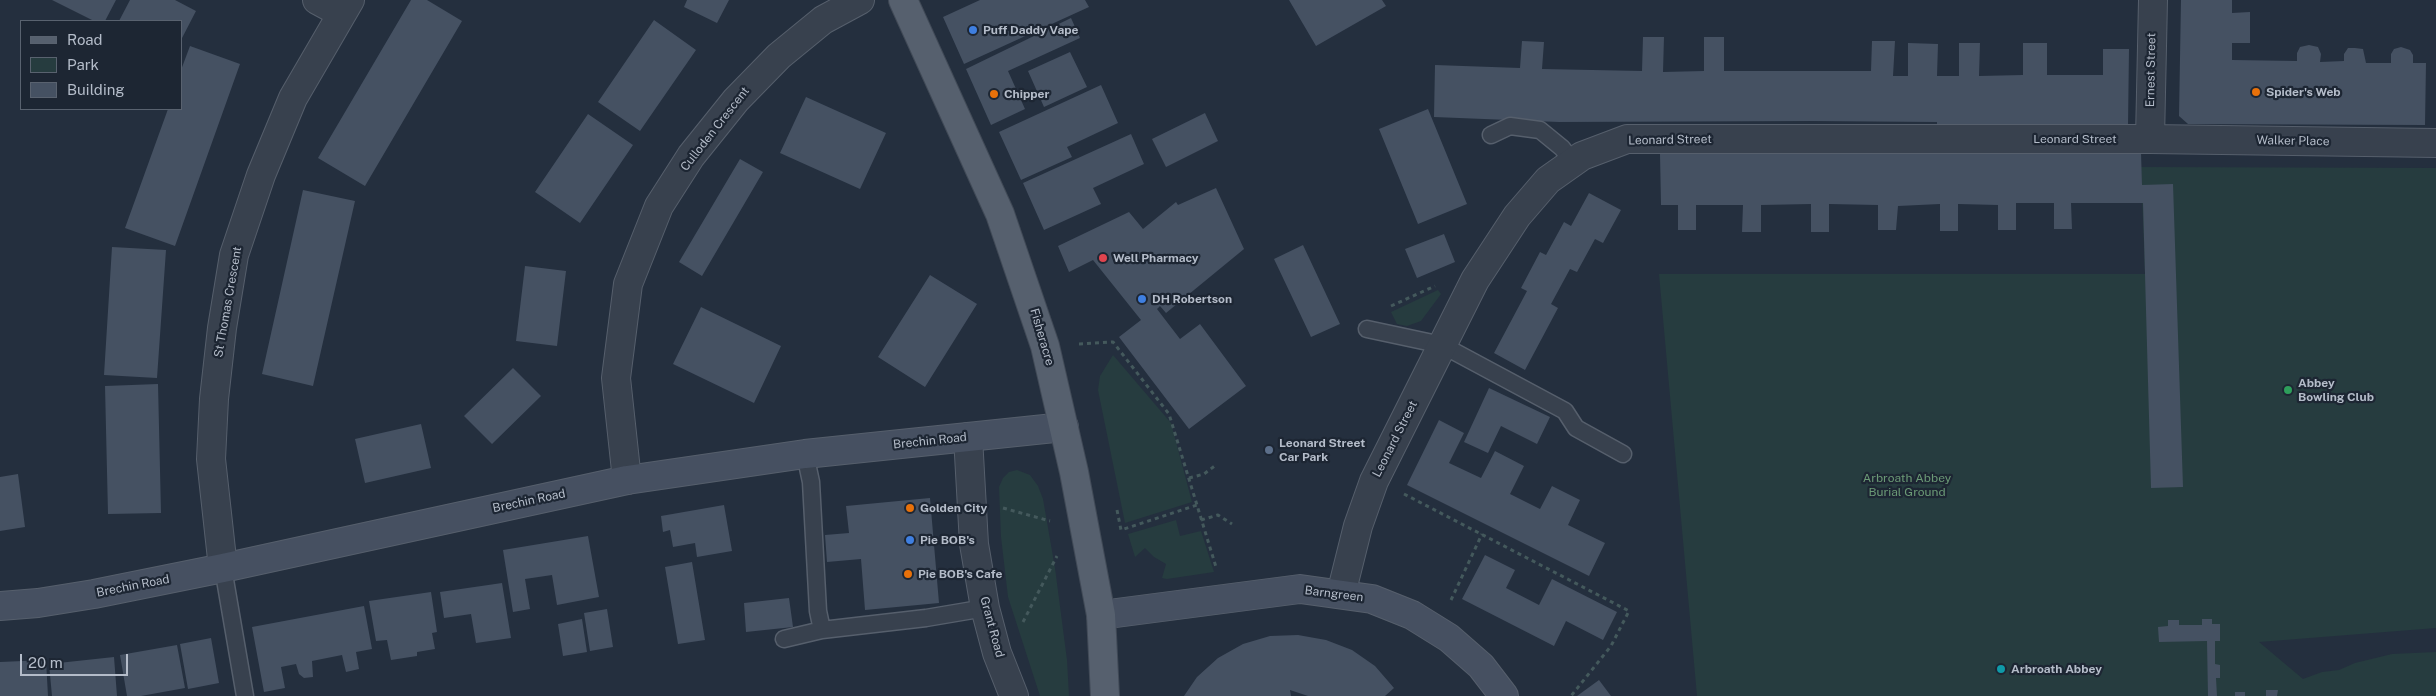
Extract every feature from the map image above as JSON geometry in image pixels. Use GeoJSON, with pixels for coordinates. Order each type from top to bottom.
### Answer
{"type":"FeatureCollection","features":[{"type":"Feature","properties":{"kind":"main road","name":"Fisheracre"},"geometry":{"type":"LineString","coordinates":[[903,0],[1000,214],[1045,346],[1064,427],[1101,615],[1105,696]]}},
{"type":"Feature","properties":{"kind":"street"},"geometry":{"type":"LineString","coordinates":[[317,0],[345,6]]}},
{"type":"Feature","properties":{"kind":"street","name":"Culloden Crescent"},"geometry":{"type":"LineString","coordinates":[[627,480],[616,378],[628,284],[660,206],[691,156],[736,100],[779,56],[823,20],[860,0]]}},
{"type":"Feature","properties":{"kind":"street","name":"Ernest Street"},"geometry":{"type":"LineString","coordinates":[[2150,139],[2153,0]]}},
{"type":"Feature","properties":{"kind":"street","name":"St Thomas Crescent"},"geometry":{"type":"LineString","coordinates":[[222,568],[211,459],[214,399],[222,328],[234,255],[261,176],[293,98],[345,6]]}},
{"type":"Feature","properties":{"kind":"street","name":"Walker Place"},"geometry":{"type":"LineString","coordinates":[[2150,139],[2436,143]]}},
{"type":"Feature","properties":{"kind":"street","name":"Leonard Street"},"geometry":{"type":"LineString","coordinates":[[1341,594],[1358,526],[1374,480],[1475,280],[1517,216],[1548,180],[1582,156],[1627,140],[2150,139]]}},
{"type":"Feature","properties":{"kind":"street","name":"Brechin Road"},"geometry":{"type":"LineString","coordinates":[[0,606],[38,603],[94,594],[627,480],[805,454],[1064,427]]}},
{"type":"Feature","properties":{"kind":"street","name":"Grant Road"},"geometry":{"type":"LineString","coordinates":[[968,437],[974,544],[985,608],[997,653],[1014,696]]}},
{"type":"Feature","properties":{"kind":"street","name":"Barngreen"},"geometry":{"type":"LineString","coordinates":[[1101,615],[1300,589],[1372,599],[1412,615],[1449,638],[1481,666],[1504,696]]}},
{"type":"Feature","properties":{"kind":"lane"},"geometry":{"type":"LineString","coordinates":[[1491,135],[1510,126],[1540,130],[1562,148],[1573,162]]}},
{"type":"Feature","properties":{"kind":"lane"},"geometry":{"type":"LineString","coordinates":[[1367,329],[1442,345],[1565,411],[1576,428],[1623,454]]}},
{"type":"Feature","properties":{"kind":"lane"},"geometry":{"type":"LineString","coordinates":[[805,454],[811,482],[818,611],[822,630]]}},
{"type":"Feature","properties":{"kind":"lane"},"geometry":{"type":"LineString","coordinates":[[222,568],[245,696]]}},
{"type":"Feature","properties":{"kind":"lane"},"geometry":{"type":"LineString","coordinates":[[784,639],[822,630],[926,618],[985,608]]}},
{"type":"Feature","properties":{"kind":"path"},"geometry":{"type":"LineString","coordinates":[[1367,329],[1388,307],[1450,279],[1475,280]]}},
{"type":"Feature","properties":{"kind":"path"},"geometry":{"type":"LineString","coordinates":[[1045,346],[1113,342],[1170,414],[1226,599]]}},
{"type":"Feature","properties":{"kind":"path"},"geometry":{"type":"LineString","coordinates":[[1189,478],[1204,474],[1216,465]]}},
{"type":"Feature","properties":{"kind":"path"},"geometry":{"type":"LineString","coordinates":[[1374,480],[1629,611],[1611,646],[1571,696]]}},
{"type":"Feature","properties":{"kind":"path"},"geometry":{"type":"LineString","coordinates":[[971,499],[1051,521],[1058,520]]}},
{"type":"Feature","properties":{"kind":"path"},"geometry":{"type":"LineString","coordinates":[[1117,510],[1121,530],[1197,505]]}},
{"type":"Feature","properties":{"kind":"path"},"geometry":{"type":"LineString","coordinates":[[1201,520],[1218,515],[1232,524]]}},
{"type":"Feature","properties":{"kind":"path"},"geometry":{"type":"LineString","coordinates":[[1436,630],[1482,534]]}},
{"type":"Feature","properties":{"kind":"path"},"geometry":{"type":"LineString","coordinates":[[997,653],[1019,629],[1059,551]]}},
{"type":"Feature","properties":{"kind":"green space","name":"Arbroath Abbey Burial Ground"},"geometry":{"type":"Polygon","coordinates":[[[2141,167],[2436,168],[2436,628],[2259,642],[2303,679],[2322,672],[2339,670],[2355,663],[2392,654],[2436,652],[2436,696],[1697,696],[1659,274],[2145,274],[2141,167]]]}},
{"type":"Feature","properties":{"kind":"green space"},"geometry":{"type":"Polygon","coordinates":[[[1438,290],[1441,294],[1421,321],[1407,326],[1397,324],[1391,312],[1438,290]]]}},
{"type":"Feature","properties":{"kind":"green space"},"geometry":{"type":"Polygon","coordinates":[[[1113,355],[1171,423],[1192,502],[1125,523],[1098,390],[1100,376],[1113,355]]]}},
{"type":"Feature","properties":{"kind":"green space"},"geometry":{"type":"Polygon","coordinates":[[[1017,470],[1030,475],[1038,486],[1043,499],[1055,568],[1067,660],[1069,696],[1040,696],[1008,597],[1001,537],[999,487],[1003,478],[1009,472],[1017,470]]]}},
{"type":"Feature","properties":{"kind":"green space"},"geometry":{"type":"Polygon","coordinates":[[[1176,520],[1180,536],[1201,531],[1214,572],[1167,579],[1162,578],[1166,564],[1154,557],[1145,548],[1135,557],[1128,534],[1176,520]]]}},
{"type":"Feature","properties":{"kind":"building"},"geometry":{"type":"Polygon","coordinates":[[[52,0],[116,0],[106,20],[92,20],[52,0]]]}},
{"type":"Feature","properties":{"kind":"building"},"geometry":{"type":"Polygon","coordinates":[[[130,0],[175,0],[196,11],[182,38],[182,20],[120,20],[130,0]]]}},
{"type":"Feature","properties":{"kind":"building"},"geometry":{"type":"Polygon","coordinates":[[[411,0],[427,0],[462,21],[365,186],[318,158],[411,0]]]}},
{"type":"Feature","properties":{"kind":"building"},"geometry":{"type":"Polygon","coordinates":[[[687,0],[729,0],[717,23],[684,7],[687,0]]]}},
{"type":"Feature","properties":{"kind":"building"},"geometry":{"type":"Polygon","coordinates":[[[980,0],[1085,0],[1089,7],[964,64],[943,17],[980,0]]]}},
{"type":"Feature","properties":{"kind":"building"},"geometry":{"type":"Polygon","coordinates":[[[1289,0],[1382,0],[1386,6],[1316,46],[1289,0]]]}},
{"type":"Feature","properties":{"kind":"building"},"geometry":{"type":"Polygon","coordinates":[[[2181,0],[2232,0],[2232,13],[2250,12],[2250,43],[2232,43],[2232,60],[2297,61],[2297,53],[2300,47],[2309,45],[2318,47],[2321,54],[2320,62],[2344,61],[2344,54],[2348,48],[2355,48],[2363,49],[2366,63],[2391,63],[2391,54],[2394,49],[2401,47],[2410,50],[2413,55],[2413,63],[2426,63],[2425,125],[2188,124],[2179,116],[2181,0]]]}},
{"type":"Feature","properties":{"kind":"building"},"geometry":{"type":"Polygon","coordinates":[[[1071,18],[1080,38],[1008,71],[1025,109],[991,125],[966,69],[1071,18]]]}},
{"type":"Feature","properties":{"kind":"building"},"geometry":{"type":"Polygon","coordinates":[[[654,20],[696,50],[640,131],[598,102],[654,20]]]}},
{"type":"Feature","properties":{"kind":"building"},"geometry":{"type":"Polygon","coordinates":[[[1643,37],[1664,37],[1663,72],[1704,71],[1704,37],[1724,37],[1724,71],[1871,71],[1872,41],[1895,41],[1893,76],[1908,76],[1908,43],[1938,44],[1937,76],[1959,76],[1959,43],[1980,43],[1979,76],[2023,75],[2023,43],[2047,43],[2047,75],[2103,75],[2103,49],[2129,49],[2128,126],[1937,125],[1937,122],[1811,121],[1559,122],[1434,117],[1435,65],[1520,68],[1522,41],[1544,42],[1542,69],[1642,71],[1643,37]]]}},
{"type":"Feature","properties":{"kind":"building"},"geometry":{"type":"Polygon","coordinates":[[[190,46],[240,64],[175,246],[125,228],[168,110],[182,110],[182,67],[190,46]]]}},
{"type":"Feature","properties":{"kind":"building"},"geometry":{"type":"Polygon","coordinates":[[[1070,52],[1087,87],[1044,107],[1028,71],[1070,52]]]}},
{"type":"Feature","properties":{"kind":"building"},"geometry":{"type":"Polygon","coordinates":[[[1101,85],[1118,123],[1067,147],[1072,157],[1021,180],[999,132],[1101,85]]]}},
{"type":"Feature","properties":{"kind":"building"},"geometry":{"type":"Polygon","coordinates":[[[806,97],[886,133],[860,189],[780,153],[806,97]]]}},
{"type":"Feature","properties":{"kind":"building"},"geometry":{"type":"Polygon","coordinates":[[[1428,109],[1467,204],[1418,224],[1379,129],[1428,109]]]}},
{"type":"Feature","properties":{"kind":"building"},"geometry":{"type":"Polygon","coordinates":[[[1205,113],[1218,141],[1166,167],[1152,139],[1205,113]]]}},
{"type":"Feature","properties":{"kind":"building"},"geometry":{"type":"Polygon","coordinates":[[[588,114],[633,145],[580,223],[535,192],[588,114]]]}},
{"type":"Feature","properties":{"kind":"building"},"geometry":{"type":"Polygon","coordinates":[[[1131,134],[1144,164],[1093,188],[1101,204],[1044,230],[1023,183],[1131,134]]]}},
{"type":"Feature","properties":{"kind":"building"},"geometry":{"type":"Polygon","coordinates":[[[2141,152],[2142,185],[2173,184],[2183,487],[2151,488],[2143,203],[2071,203],[2072,229],[2054,229],[2054,203],[2016,203],[2016,230],[1998,230],[1998,205],[1958,204],[1958,231],[1940,231],[1940,204],[1898,206],[1896,230],[1878,230],[1878,205],[1829,204],[1829,232],[1811,232],[1811,204],[1761,205],[1761,232],[1742,232],[1743,205],[1696,205],[1696,230],[1678,230],[1678,205],[1661,205],[1660,154],[2141,152]]]}},
{"type":"Feature","properties":{"kind":"building"},"geometry":{"type":"Polygon","coordinates":[[[740,159],[763,172],[702,276],[679,262],[740,159]]]}},
{"type":"Feature","properties":{"kind":"building"},"geometry":{"type":"Polygon","coordinates":[[[1216,188],[1244,249],[1166,313],[1160,306],[1157,309],[1180,339],[1200,324],[1246,386],[1189,429],[1119,337],[1141,320],[1093,260],[1069,272],[1058,246],[1129,212],[1143,229],[1176,202],[1178,205],[1216,188]]]}},
{"type":"Feature","properties":{"kind":"building"},"geometry":{"type":"Polygon","coordinates":[[[303,190],[355,201],[313,386],[262,374],[303,190]]]}},
{"type":"Feature","properties":{"kind":"building"},"geometry":{"type":"Polygon","coordinates":[[[1589,193],[1621,210],[1603,243],[1595,239],[1577,272],[1570,269],[1551,304],[1558,308],[1525,370],[1494,353],[1527,291],[1521,288],[1540,252],[1546,255],[1564,222],[1571,226],[1589,193]]]}},
{"type":"Feature","properties":{"kind":"building"},"geometry":{"type":"Polygon","coordinates":[[[1444,234],[1455,262],[1417,278],[1405,249],[1444,234]]]}},
{"type":"Feature","properties":{"kind":"building"},"geometry":{"type":"Polygon","coordinates":[[[1303,245],[1340,324],[1311,337],[1274,259],[1303,245]]]}},
{"type":"Feature","properties":{"kind":"building"},"geometry":{"type":"Polygon","coordinates":[[[112,247],[166,250],[157,378],[104,375],[112,247]]]}},
{"type":"Feature","properties":{"kind":"building"},"geometry":{"type":"Polygon","coordinates":[[[525,266],[566,271],[557,346],[516,341],[525,266]]]}},
{"type":"Feature","properties":{"kind":"building"},"geometry":{"type":"Polygon","coordinates":[[[930,275],[977,304],[925,387],[878,357],[930,275]]]}},
{"type":"Feature","properties":{"kind":"building"},"geometry":{"type":"Polygon","coordinates":[[[701,307],[781,346],[754,403],[673,364],[701,307]]]}},
{"type":"Feature","properties":{"kind":"building"},"geometry":{"type":"Polygon","coordinates":[[[513,368],[541,396],[492,444],[464,416],[513,368]]]}},
{"type":"Feature","properties":{"kind":"building"},"geometry":{"type":"Polygon","coordinates":[[[158,384],[161,513],[108,514],[105,386],[158,384]]]}},
{"type":"Feature","properties":{"kind":"building"},"geometry":{"type":"Polygon","coordinates":[[[1489,388],[1550,417],[1537,444],[1501,426],[1488,453],[1464,442],[1489,388]]]}},
{"type":"Feature","properties":{"kind":"building"},"geometry":{"type":"Polygon","coordinates":[[[1439,420],[1464,433],[1449,463],[1481,478],[1495,451],[1524,466],[1510,494],[1540,509],[1552,486],[1580,500],[1568,525],[1605,543],[1589,576],[1407,485],[1439,420]]]}},
{"type":"Feature","properties":{"kind":"building"},"geometry":{"type":"Polygon","coordinates":[[[421,424],[431,468],[365,483],[355,439],[421,424]]]}},
{"type":"Feature","properties":{"kind":"building"},"geometry":{"type":"Polygon","coordinates":[[[18,474],[25,527],[0,531],[0,477],[18,474]]]}},
{"type":"Feature","properties":{"kind":"building"},"geometry":{"type":"Polygon","coordinates":[[[930,498],[939,603],[865,610],[861,559],[827,562],[825,535],[849,533],[846,506],[930,498]]]}},
{"type":"Feature","properties":{"kind":"building"},"geometry":{"type":"Polygon","coordinates":[[[724,505],[732,551],[697,557],[695,543],[673,547],[670,530],[663,532],[661,516],[724,505]]]}},
{"type":"Feature","properties":{"kind":"building"},"geometry":{"type":"Polygon","coordinates":[[[588,536],[599,597],[557,605],[552,575],[525,579],[530,609],[513,612],[503,550],[588,536]]]}},
{"type":"Feature","properties":{"kind":"building"},"geometry":{"type":"Polygon","coordinates":[[[1485,555],[1515,570],[1506,588],[1539,605],[1552,579],[1617,612],[1603,640],[1566,621],[1554,646],[1462,599],[1485,555]]]}},
{"type":"Feature","properties":{"kind":"building"},"geometry":{"type":"Polygon","coordinates":[[[692,562],[705,640],[678,644],[665,567],[692,562]]]}},
{"type":"Feature","properties":{"kind":"building"},"geometry":{"type":"Polygon","coordinates":[[[502,583],[511,638],[476,643],[471,614],[444,618],[440,592],[502,583]]]}},
{"type":"Feature","properties":{"kind":"building"},"geometry":{"type":"Polygon","coordinates":[[[431,592],[437,632],[432,633],[435,649],[417,652],[417,656],[391,660],[387,640],[376,641],[369,601],[431,592]]]}},
{"type":"Feature","properties":{"kind":"building"},"geometry":{"type":"Polygon","coordinates":[[[789,598],[793,627],[746,632],[744,603],[789,598]]]}},
{"type":"Feature","properties":{"kind":"building"},"geometry":{"type":"Polygon","coordinates":[[[364,606],[372,649],[356,652],[359,669],[346,672],[342,655],[312,661],[313,677],[304,678],[299,674],[296,664],[281,667],[285,688],[264,692],[252,627],[364,606]]]}},
{"type":"Feature","properties":{"kind":"building"},"geometry":{"type":"Polygon","coordinates":[[[607,609],[613,647],[590,651],[584,613],[607,609]]]}},
{"type":"Feature","properties":{"kind":"building"},"geometry":{"type":"Polygon","coordinates":[[[582,619],[587,652],[563,656],[558,624],[582,619]]]}},
{"type":"Feature","properties":{"kind":"building"},"geometry":{"type":"Polygon","coordinates":[[[2202,619],[2212,619],[2212,624],[2220,624],[2220,641],[2215,641],[2215,664],[2220,665],[2220,678],[2216,678],[2217,696],[2208,696],[2207,641],[2159,642],[2158,627],[2168,626],[2168,620],[2179,620],[2179,625],[2202,625],[2202,619]]]}},
{"type":"Feature","properties":{"kind":"building"},"geometry":{"type":"Polygon","coordinates":[[[1298,635],[1326,640],[1352,650],[1375,666],[1394,688],[1385,696],[1308,696],[1290,690],[1291,696],[1184,696],[1197,677],[1218,658],[1243,644],[1270,636],[1298,635]]]}},
{"type":"Feature","properties":{"kind":"building"},"geometry":{"type":"Polygon","coordinates":[[[211,638],[219,683],[188,689],[180,644],[211,638]]]}},
{"type":"Feature","properties":{"kind":"building"},"geometry":{"type":"Polygon","coordinates":[[[177,645],[185,688],[141,696],[127,696],[120,655],[177,645]]]}},
{"type":"Feature","properties":{"kind":"building"},"geometry":{"type":"Polygon","coordinates":[[[114,657],[117,696],[52,696],[49,664],[114,657]]]}},
{"type":"Feature","properties":{"kind":"building"},"geometry":{"type":"Polygon","coordinates":[[[46,660],[48,696],[0,696],[0,662],[46,660]]]}},
{"type":"Feature","properties":{"kind":"building"},"geometry":{"type":"Polygon","coordinates":[[[1599,680],[1611,696],[1577,696],[1599,680]]]}},
{"type":"Feature","properties":{"kind":"building"},"geometry":{"type":"Polygon","coordinates":[[[2266,690],[2278,690],[2277,696],[2266,696],[2266,690]]]}},
{"type":"Feature","properties":{"kind":"building"},"geometry":{"type":"Polygon","coordinates":[[[2235,692],[2245,692],[2245,696],[2235,696],[2235,692]]]}},
{"type":"Feature","properties":{"kind":"place","name":"Puff Daddy Vape"},"geometry":{"type":"Point","coordinates":[973,30]}},
{"type":"Feature","properties":{"kind":"place","name":"Spider's Web"},"geometry":{"type":"Point","coordinates":[2256,92]}},
{"type":"Feature","properties":{"kind":"place","name":"Chipper"},"geometry":{"type":"Point","coordinates":[994,94]}},
{"type":"Feature","properties":{"kind":"place","name":"Well Pharmacy"},"geometry":{"type":"Point","coordinates":[1103,258]}},
{"type":"Feature","properties":{"kind":"place","name":"DH Robertson"},"geometry":{"type":"Point","coordinates":[1142,299]}},
{"type":"Feature","properties":{"kind":"place","name":"Abbey Bowling Club"},"geometry":{"type":"Point","coordinates":[2288,390]}},
{"type":"Feature","properties":{"kind":"place","name":"Leonard Street Car Park"},"geometry":{"type":"Point","coordinates":[1269,450]}},
{"type":"Feature","properties":{"kind":"place","name":"Golden City"},"geometry":{"type":"Point","coordinates":[910,508]}},
{"type":"Feature","properties":{"kind":"place","name":"Pie BOB's"},"geometry":{"type":"Point","coordinates":[910,540]}},
{"type":"Feature","properties":{"kind":"place","name":"Pie BOB's Cafe"},"geometry":{"type":"Point","coordinates":[908,574]}},
{"type":"Feature","properties":{"kind":"place","name":"Arbroath Abbey"},"geometry":{"type":"Point","coordinates":[2001,669]}}]}
